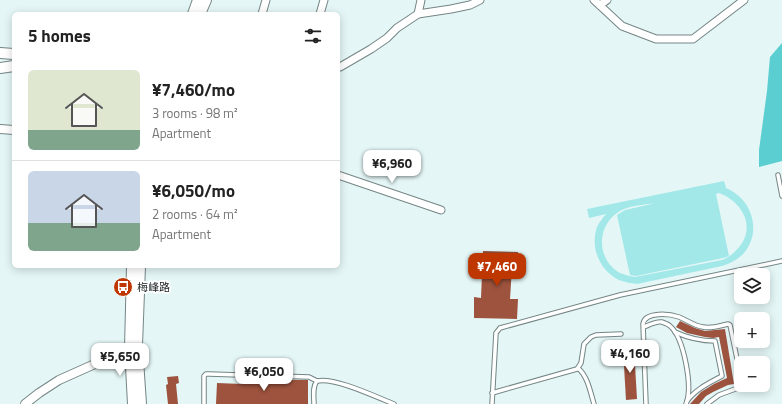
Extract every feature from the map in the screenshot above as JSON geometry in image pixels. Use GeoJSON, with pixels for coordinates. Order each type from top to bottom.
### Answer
{"type":"FeatureCollection","features":[{"type":"Feature","properties":{"kind":"main road"},"geometry":{"type":"LineString","coordinates":[[194,12],[198,0]]}},
{"type":"Feature","properties":{"kind":"main road"},"geometry":{"type":"LineString","coordinates":[[201,12],[206,0]]}},
{"type":"Feature","properties":{"kind":"main road"},"geometry":{"type":"LineString","coordinates":[[0,53],[12,54]]}},
{"type":"Feature","properties":{"kind":"main road"},"geometry":{"type":"LineString","coordinates":[[0,68],[12,66]]}},
{"type":"Feature","properties":{"kind":"main road"},"geometry":{"type":"LineString","coordinates":[[132,268],[134,347],[133,404]]}},
{"type":"Feature","properties":{"kind":"main road"},"geometry":{"type":"LineString","coordinates":[[140,268],[134,347],[141,404]]}},
{"type":"Feature","properties":{"kind":"street"},"geometry":{"type":"LineString","coordinates":[[263,12],[266,0]]}},
{"type":"Feature","properties":{"kind":"street"},"geometry":{"type":"LineString","coordinates":[[321,12],[324,0]]}},
{"type":"Feature","properties":{"kind":"street"},"geometry":{"type":"LineString","coordinates":[[418,14],[421,0]]}},
{"type":"Feature","properties":{"kind":"street"},"geometry":{"type":"LineString","coordinates":[[340,67],[371,49],[387,38],[397,28],[418,14],[457,8],[470,5],[480,0]]}},
{"type":"Feature","properties":{"kind":"street"},"geometry":{"type":"LineString","coordinates":[[597,2],[607,0]]}},
{"type":"Feature","properties":{"kind":"street"},"geometry":{"type":"LineString","coordinates":[[597,2],[622,26],[656,39],[693,39],[739,1]]}},
{"type":"Feature","properties":{"kind":"street"},"geometry":{"type":"LineString","coordinates":[[0,129],[12,130]]}},
{"type":"Feature","properties":{"kind":"street"},"geometry":{"type":"LineString","coordinates":[[340,176],[441,210]]}},
{"type":"Feature","properties":{"kind":"street"},"geometry":{"type":"LineString","coordinates":[[25,404],[59,380],[134,347]]}},
{"type":"Feature","properties":{"kind":"lane"},"geometry":{"type":"LineString","coordinates":[[778,175],[782,196]]}},
{"type":"Feature","properties":{"kind":"lane"},"geometry":{"type":"LineString","coordinates":[[492,404],[496,333],[500,328],[620,295],[782,261]]}},
{"type":"Feature","properties":{"kind":"lane"},"geometry":{"type":"LineString","coordinates":[[646,404],[644,321],[646,318],[652,315],[668,315],[679,317],[703,327],[728,324],[730,325],[736,356]]}},
{"type":"Feature","properties":{"kind":"lane"},"geometry":{"type":"LineString","coordinates":[[644,327],[660,321],[671,326],[675,332],[686,360],[688,376],[687,403]]}},
{"type":"Feature","properties":{"kind":"lane"},"geometry":{"type":"LineString","coordinates":[[675,332],[696,340],[715,341],[722,376],[697,391],[687,403]]}},
{"type":"Feature","properties":{"kind":"lane"},"geometry":{"type":"LineString","coordinates":[[492,393],[577,369],[580,363],[584,344],[591,337],[596,335],[621,334]]}},
{"type":"Feature","properties":{"kind":"lane"},"geometry":{"type":"LineString","coordinates":[[578,368],[582,372],[588,384],[594,404]]}},
{"type":"Feature","properties":{"kind":"lane"},"geometry":{"type":"LineString","coordinates":[[204,404],[204,376],[206,374],[309,377],[317,381],[333,382],[360,390],[394,404]]}},
{"type":"Feature","properties":{"kind":"lane"},"geometry":{"type":"LineString","coordinates":[[314,404],[314,387],[317,381]]}},
{"type":"Feature","properties":{"kind":"lane"},"geometry":{"type":"LineString","coordinates":[[707,404],[719,396],[734,390]]}},
{"type":"Feature","properties":{"kind":"shaded area"},"geometry":{"type":"Polygon","coordinates":[[[782,43],[782,161],[759,167],[759,150],[770,57],[782,43]]]}},
{"type":"Feature","properties":{"kind":"shaded area"},"geometry":{"type":"Polygon","coordinates":[[[724,181],[726,188],[738,195],[747,205],[752,217],[753,229],[751,241],[745,251],[735,260],[722,266],[637,284],[619,280],[612,276],[601,264],[596,250],[595,235],[598,225],[606,214],[589,218],[587,209],[724,181]],[[719,193],[716,194],[729,256],[636,276],[630,275],[617,215],[625,210],[656,203],[626,208],[610,219],[605,227],[603,235],[603,252],[612,267],[620,273],[635,277],[725,259],[732,254],[740,246],[745,238],[747,230],[744,215],[740,208],[727,197],[719,193]]]}},
{"type":"Feature","properties":{"kind":"building"},"geometry":{"type":"Polygon","coordinates":[[[483,251],[518,252],[517,267],[512,267],[510,299],[518,299],[517,319],[474,318],[474,297],[481,298],[483,251]]]}},
{"type":"Feature","properties":{"kind":"building"},"geometry":{"type":"Polygon","coordinates":[[[680,321],[705,331],[725,329],[734,384],[728,385],[706,396],[699,404],[690,404],[701,392],[727,378],[719,337],[705,337],[687,333],[676,327],[680,321]]]}},
{"type":"Feature","properties":{"kind":"building"},"geometry":{"type":"Polygon","coordinates":[[[634,348],[637,399],[626,400],[623,349],[634,348]]]}},
{"type":"Feature","properties":{"kind":"building"},"geometry":{"type":"Polygon","coordinates":[[[178,376],[179,383],[176,384],[178,404],[168,404],[166,385],[168,384],[167,377],[178,376]]]}},
{"type":"Feature","properties":{"kind":"building"},"geometry":{"type":"Polygon","coordinates":[[[242,379],[308,380],[308,404],[216,404],[217,383],[242,384],[242,379]]]}},
{"type":"Feature","properties":{"kind":"place","name":"梅峰路"},"geometry":{"type":"Point","coordinates":[123,287]}}]}
